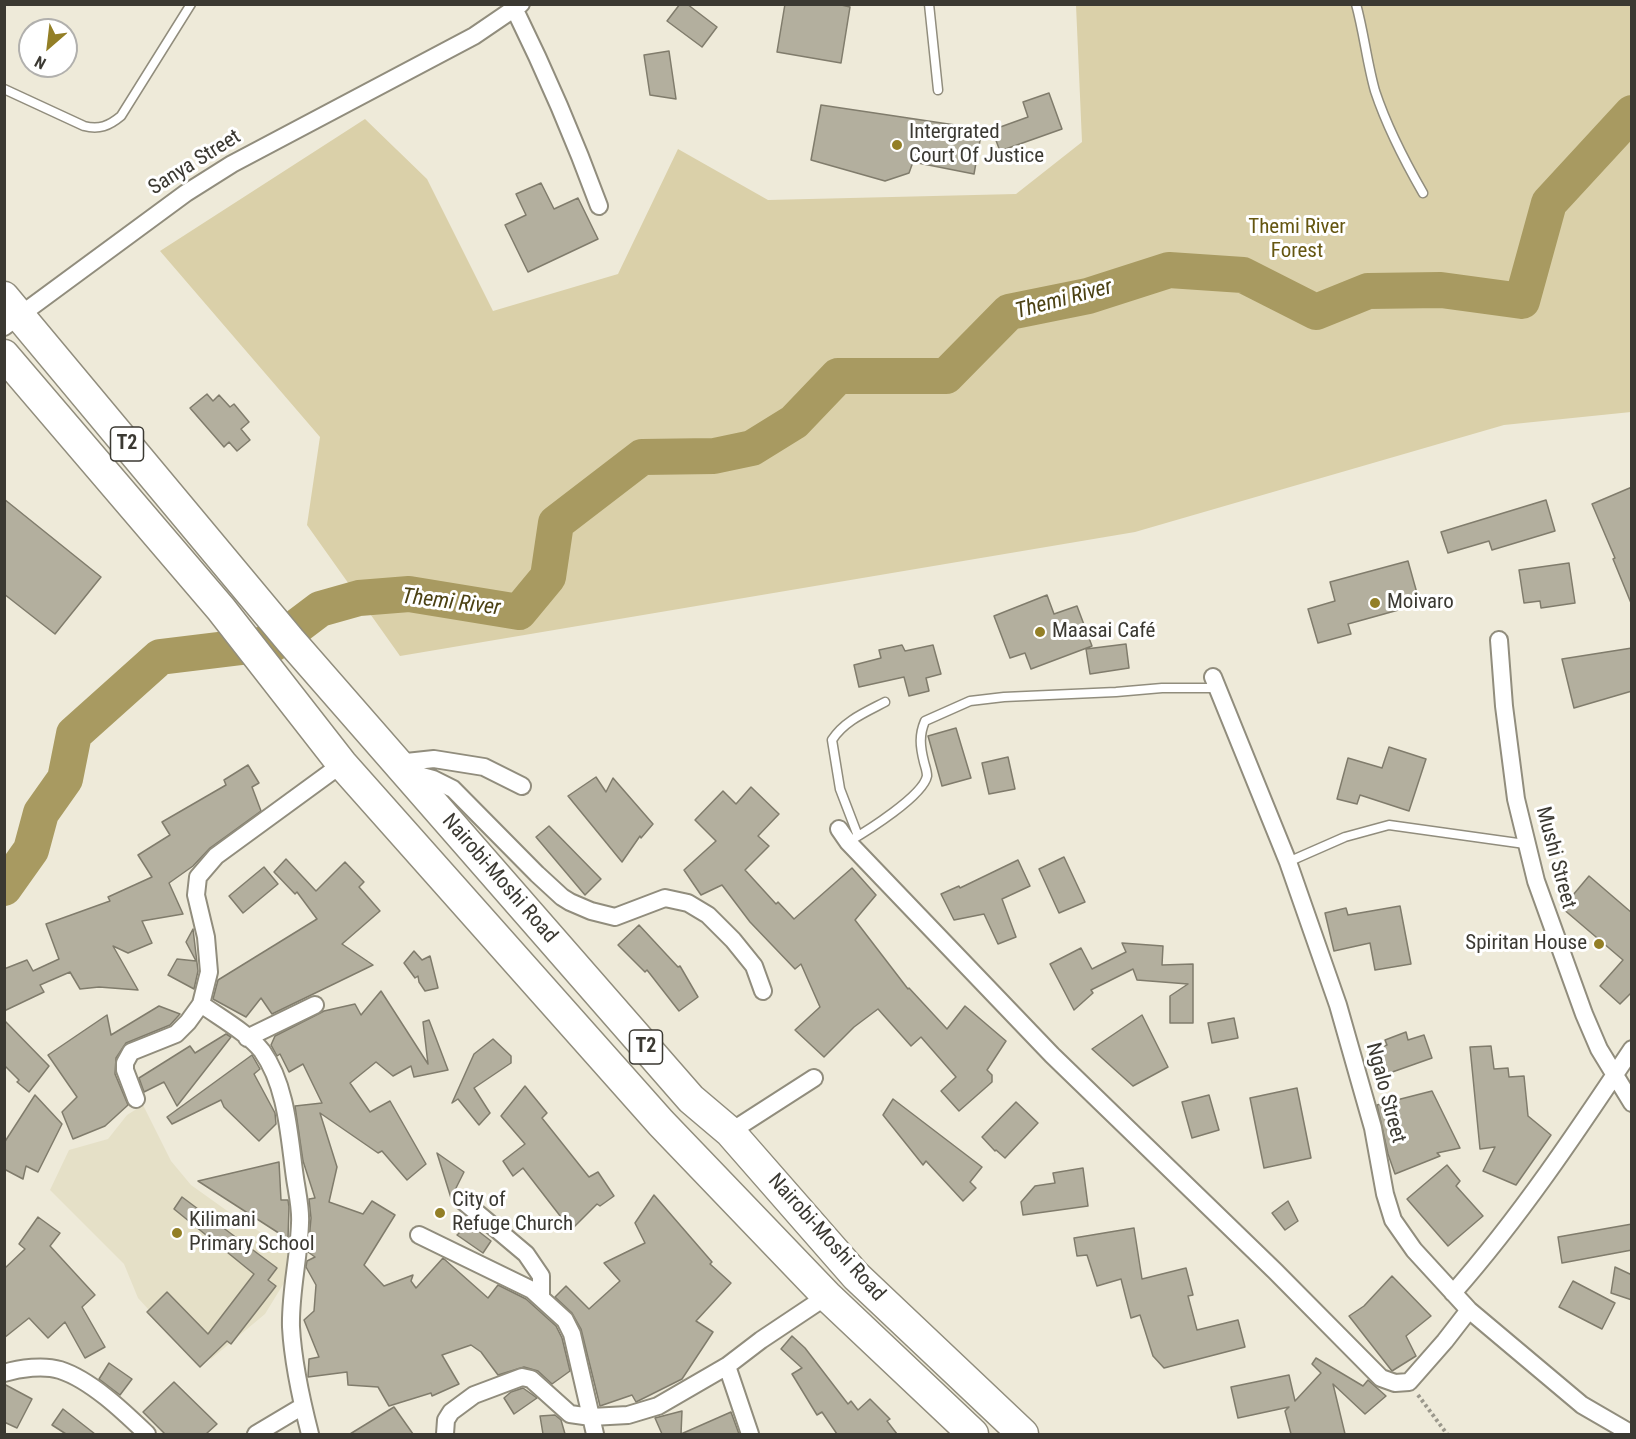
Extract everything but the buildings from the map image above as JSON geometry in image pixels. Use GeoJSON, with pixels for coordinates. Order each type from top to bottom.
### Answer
{"type":"FeatureCollection","features":[{"type":"Feature","properties":{"kind":"highway","name":"Nairobi-Moshi Road"},"geometry":{"type":"LineString","coordinates":[[10,313],[290,640],[691,1099],[730,1131],[856,1276],[1023,1434]]}},
{"type":"Feature","properties":{"kind":"highway","name":"Nairobi-Moshi Road"},"geometry":{"type":"LineString","coordinates":[[4,355],[221,609],[342,764],[661,1123],[827,1296],[973,1434]]}},
{"type":"Feature","properties":{"kind":"street","name":"Sanya Street"},"geometry":{"type":"LineString","coordinates":[[10,313],[232,164],[474,36],[517,6]]}},
{"type":"Feature","properties":{"kind":"street"},"geometry":{"type":"LineString","coordinates":[[517,6],[599,206]]}},
{"type":"Feature","properties":{"kind":"street","name":"Mushi Street"},"geometry":{"type":"LineString","coordinates":[[1499,640],[1508,748],[1525,844],[1547,916],[1584,1014],[1599,1049],[1632,1102]]}},
{"type":"Feature","properties":{"kind":"street","name":"Ngalo Street"},"geometry":{"type":"LineString","coordinates":[[1216,683],[1288,862],[1338,1005],[1372,1128],[1385,1194],[1393,1220],[1414,1250],[1469,1310],[1582,1405],[1632,1434]]}},
{"type":"Feature","properties":{"kind":"street"},"geometry":{"type":"LineString","coordinates":[[401,767],[434,759],[484,767],[522,786]]}},
{"type":"Feature","properties":{"kind":"street"},"geometry":{"type":"LineString","coordinates":[[136,1100],[125,1070],[125,1063],[131,1052],[176,1034],[201,1004],[209,972],[206,937],[196,895],[198,877],[216,856],[342,764]]}},
{"type":"Feature","properties":{"kind":"street"},"geometry":{"type":"LineString","coordinates":[[401,767],[453,789],[551,887],[570,902],[591,911],[615,917],[665,898],[688,903],[708,915],[733,940],[754,966],[763,991]]}},
{"type":"Feature","properties":{"kind":"street"},"geometry":{"type":"LineString","coordinates":[[848,836],[1052,1055],[1275,1271],[1381,1378],[1395,1383],[1409,1382],[1469,1310]]}},
{"type":"Feature","properties":{"kind":"street"},"geometry":{"type":"LineString","coordinates":[[201,1004],[261,1049],[272,1068],[282,1097],[300,1220],[297,1265],[292,1290],[291,1326],[295,1369],[310,1434]]}},
{"type":"Feature","properties":{"kind":"street"},"geometry":{"type":"LineString","coordinates":[[248,1038],[315,1005]]}},
{"type":"Feature","properties":{"kind":"street"},"geometry":{"type":"LineString","coordinates":[[1453,1293],[1492,1248],[1555,1163],[1632,1049]]}},
{"type":"Feature","properties":{"kind":"street"},"geometry":{"type":"LineString","coordinates":[[730,1131],[814,1078]]}},
{"type":"Feature","properties":{"kind":"street"},"geometry":{"type":"LineString","coordinates":[[463,1201],[526,1254],[541,1276],[541,1298]]}},
{"type":"Feature","properties":{"kind":"street"},"geometry":{"type":"LineString","coordinates":[[419,1235],[531,1290],[565,1320],[572,1334],[595,1434]]}},
{"type":"Feature","properties":{"kind":"street"},"geometry":{"type":"LineString","coordinates":[[445,1434],[446,1420],[451,1412],[466,1400],[522,1377],[531,1379],[570,1414],[591,1417],[628,1415],[658,1406],[727,1366],[761,1340],[827,1296]]}},
{"type":"Feature","properties":{"kind":"street"},"geometry":{"type":"LineString","coordinates":[[727,1366],[750,1434]]}},
{"type":"Feature","properties":{"kind":"street"},"geometry":{"type":"LineString","coordinates":[[4,1373],[40,1368],[59,1370],[79,1379],[147,1434]]}},
{"type":"Feature","properties":{"kind":"street"},"geometry":{"type":"LineString","coordinates":[[256,1434],[303,1406]]}},
{"type":"Feature","properties":{"kind":"lane"},"geometry":{"type":"LineString","coordinates":[[4,89],[84,126],[96,129],[112,124],[121,116],[191,4]]}},
{"type":"Feature","properties":{"kind":"lane"},"geometry":{"type":"LineString","coordinates":[[929,4],[938,90]]}},
{"type":"Feature","properties":{"kind":"lane"},"geometry":{"type":"LineString","coordinates":[[1356,4],[1375,89],[1384,117],[1394,141],[1423,193]]}},
{"type":"Feature","properties":{"kind":"lane"},"geometry":{"type":"LineString","coordinates":[[885,702],[838,730],[832,740],[848,836],[874,827],[912,797],[923,785],[927,774],[920,739],[925,720],[970,701],[1216,683]]}},
{"type":"Feature","properties":{"kind":"lane"},"geometry":{"type":"LineString","coordinates":[[1288,862],[1345,837],[1389,825],[1525,844]]}},
{"type":"Feature","properties":{"kind":"path"},"geometry":{"type":"LineString","coordinates":[[1409,1382],[1448,1434]]}},
{"type":"Feature","properties":{"kind":"shaded area","name":"Kilimani Primary School"},"geometry":{"type":"Polygon","coordinates":[[[143,1105],[171,1161],[191,1185],[289,1250],[287,1278],[265,1314],[211,1359],[159,1321],[138,1298],[124,1264],[50,1190],[69,1150],[108,1139],[127,1115],[143,1105]]]}},
{"type":"Feature","properties":{"kind":"green space","name":"Themi River Forest"},"geometry":{"type":"Polygon","coordinates":[[[1076,5],[1631,5],[1631,412],[1504,425],[1135,532],[400,656],[307,525],[320,437],[160,251],[365,119],[427,179],[493,311],[618,274],[678,149],[768,200],[1016,194],[1082,142],[1076,5]]]}},
{"type":"Feature","properties":{"kind":"waterway","name":"Themi River"},"geometry":{"type":"LineString","coordinates":[[4,888],[31,850],[41,813],[65,779],[74,734],[160,657],[275,643],[320,609],[359,598],[409,594],[519,612],[548,577],[556,523],[642,457],[714,456],[752,448],[794,422],[838,376],[946,376],[1009,312],[1088,296],[1169,270],[1243,275],[1316,312],[1368,291],[1441,290],[1522,301],[1549,203],[1632,113]]}},
{"type":"Feature","properties":{"kind":"place","name":"Intergrated Court Of Justice"},"geometry":{"type":"Point","coordinates":[897,145]}},
{"type":"Feature","properties":{"kind":"place","name":"Moivaro"},"geometry":{"type":"Point","coordinates":[1375,603]}},
{"type":"Feature","properties":{"kind":"place","name":"Maasai Café"},"geometry":{"type":"Point","coordinates":[1040,632]}},
{"type":"Feature","properties":{"kind":"place","name":"Spiritan House"},"geometry":{"type":"Point","coordinates":[1599,944]}},
{"type":"Feature","properties":{"kind":"place","name":"City of Refuge Church"},"geometry":{"type":"Point","coordinates":[440,1213]}},
{"type":"Feature","properties":{"kind":"place","name":"Kilimani Primary School"},"geometry":{"type":"Point","coordinates":[177,1233]}}]}
